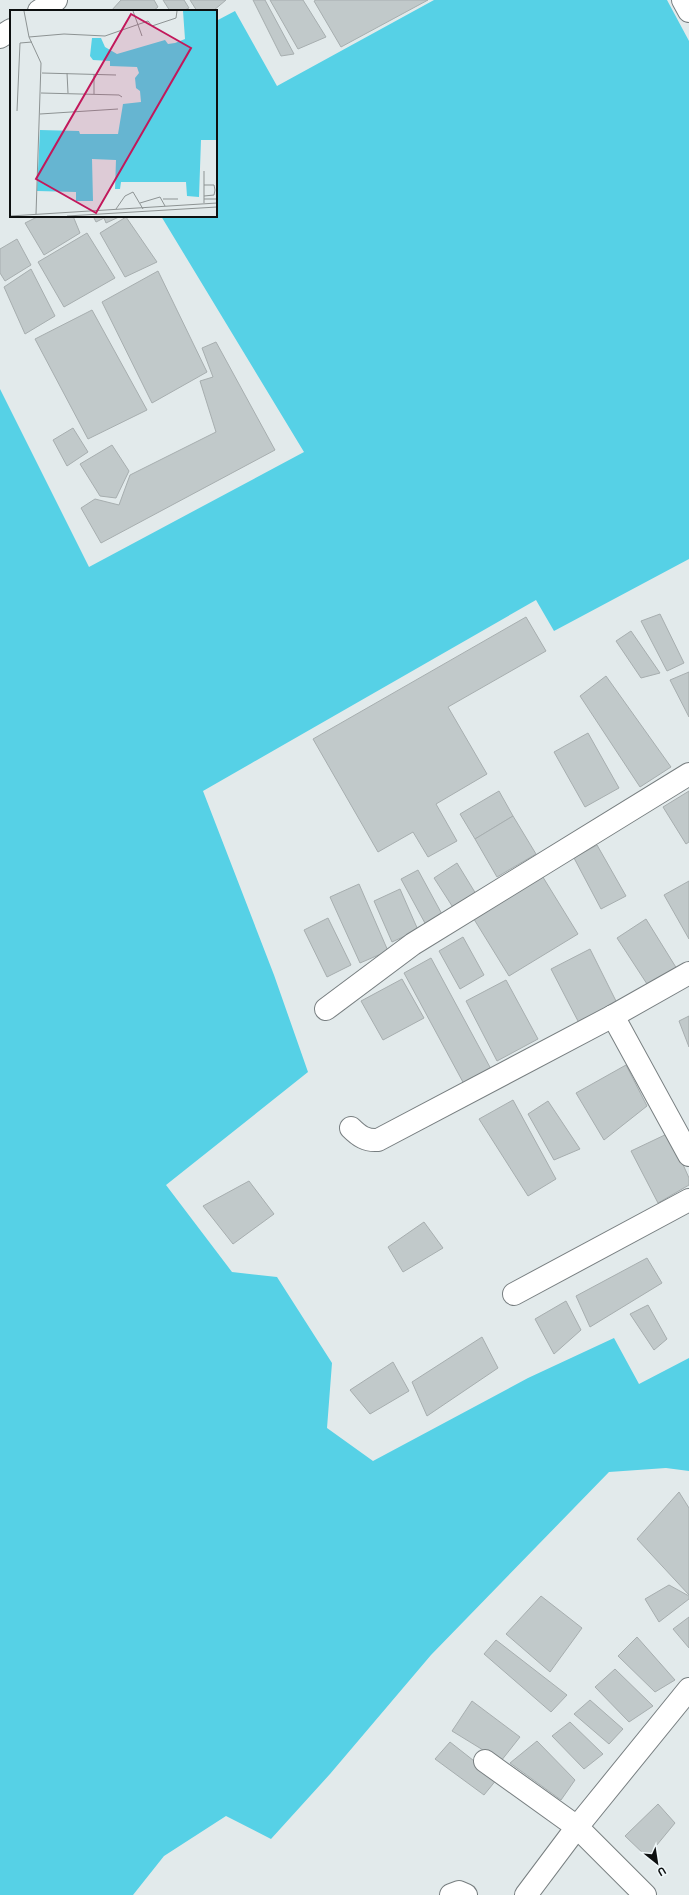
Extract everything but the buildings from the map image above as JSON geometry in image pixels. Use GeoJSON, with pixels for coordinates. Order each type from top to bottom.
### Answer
{"type":"FeatureCollection","features":[{"type":"Feature","properties":{"kind":"main road"},"geometry":{"type":"LineString","coordinates":[[41,10],[56,0]]}},
{"type":"Feature","properties":{"kind":"main road"},"geometry":{"type":"LineString","coordinates":[[683,0],[689,11]]}},
{"type":"Feature","properties":{"kind":"main road"},"geometry":{"type":"LineString","coordinates":[[0,37],[10,31]]}},
{"type":"Feature","properties":{"kind":"main road"},"geometry":{"type":"LineString","coordinates":[[326,1009],[413,944],[689,774]]}},
{"type":"Feature","properties":{"kind":"main road"},"geometry":{"type":"LineString","coordinates":[[351,1128],[360,1137],[371,1141],[378,1140],[613,1016],[689,973]]}},
{"type":"Feature","properties":{"kind":"main road"},"geometry":{"type":"LineString","coordinates":[[613,1016],[689,1155]]}},
{"type":"Feature","properties":{"kind":"main road"},"geometry":{"type":"LineString","coordinates":[[514,1294],[689,1200]]}},
{"type":"Feature","properties":{"kind":"main road"},"geometry":{"type":"LineString","coordinates":[[526,1895],[577,1827],[689,1689]]}},
{"type":"Feature","properties":{"kind":"main road"},"geometry":{"type":"LineString","coordinates":[[485,1761],[577,1827],[646,1895]]}},
{"type":"Feature","properties":{"kind":"main road"},"geometry":{"type":"LineString","coordinates":[[452,1895],[459,1892],[466,1895]]}},
{"type":"Feature","properties":{"kind":"shaded area"},"geometry":{"type":"Polygon","coordinates":[[[434,0],[667,0],[689,41],[689,559],[554,631],[536,600],[203,791],[274,975],[308,1072],[166,1185],[232,1272],[277,1277],[332,1363],[327,1428],[373,1461],[528,1378],[614,1338],[639,1384],[689,1358],[689,1471],[666,1468],[609,1472],[431,1655],[330,1774],[271,1839],[226,1816],[164,1856],[133,1895],[0,1895],[0,389],[89,567],[304,452],[162,217],[217,217],[217,20],[235,11],[277,86],[434,0]]]}}]}
